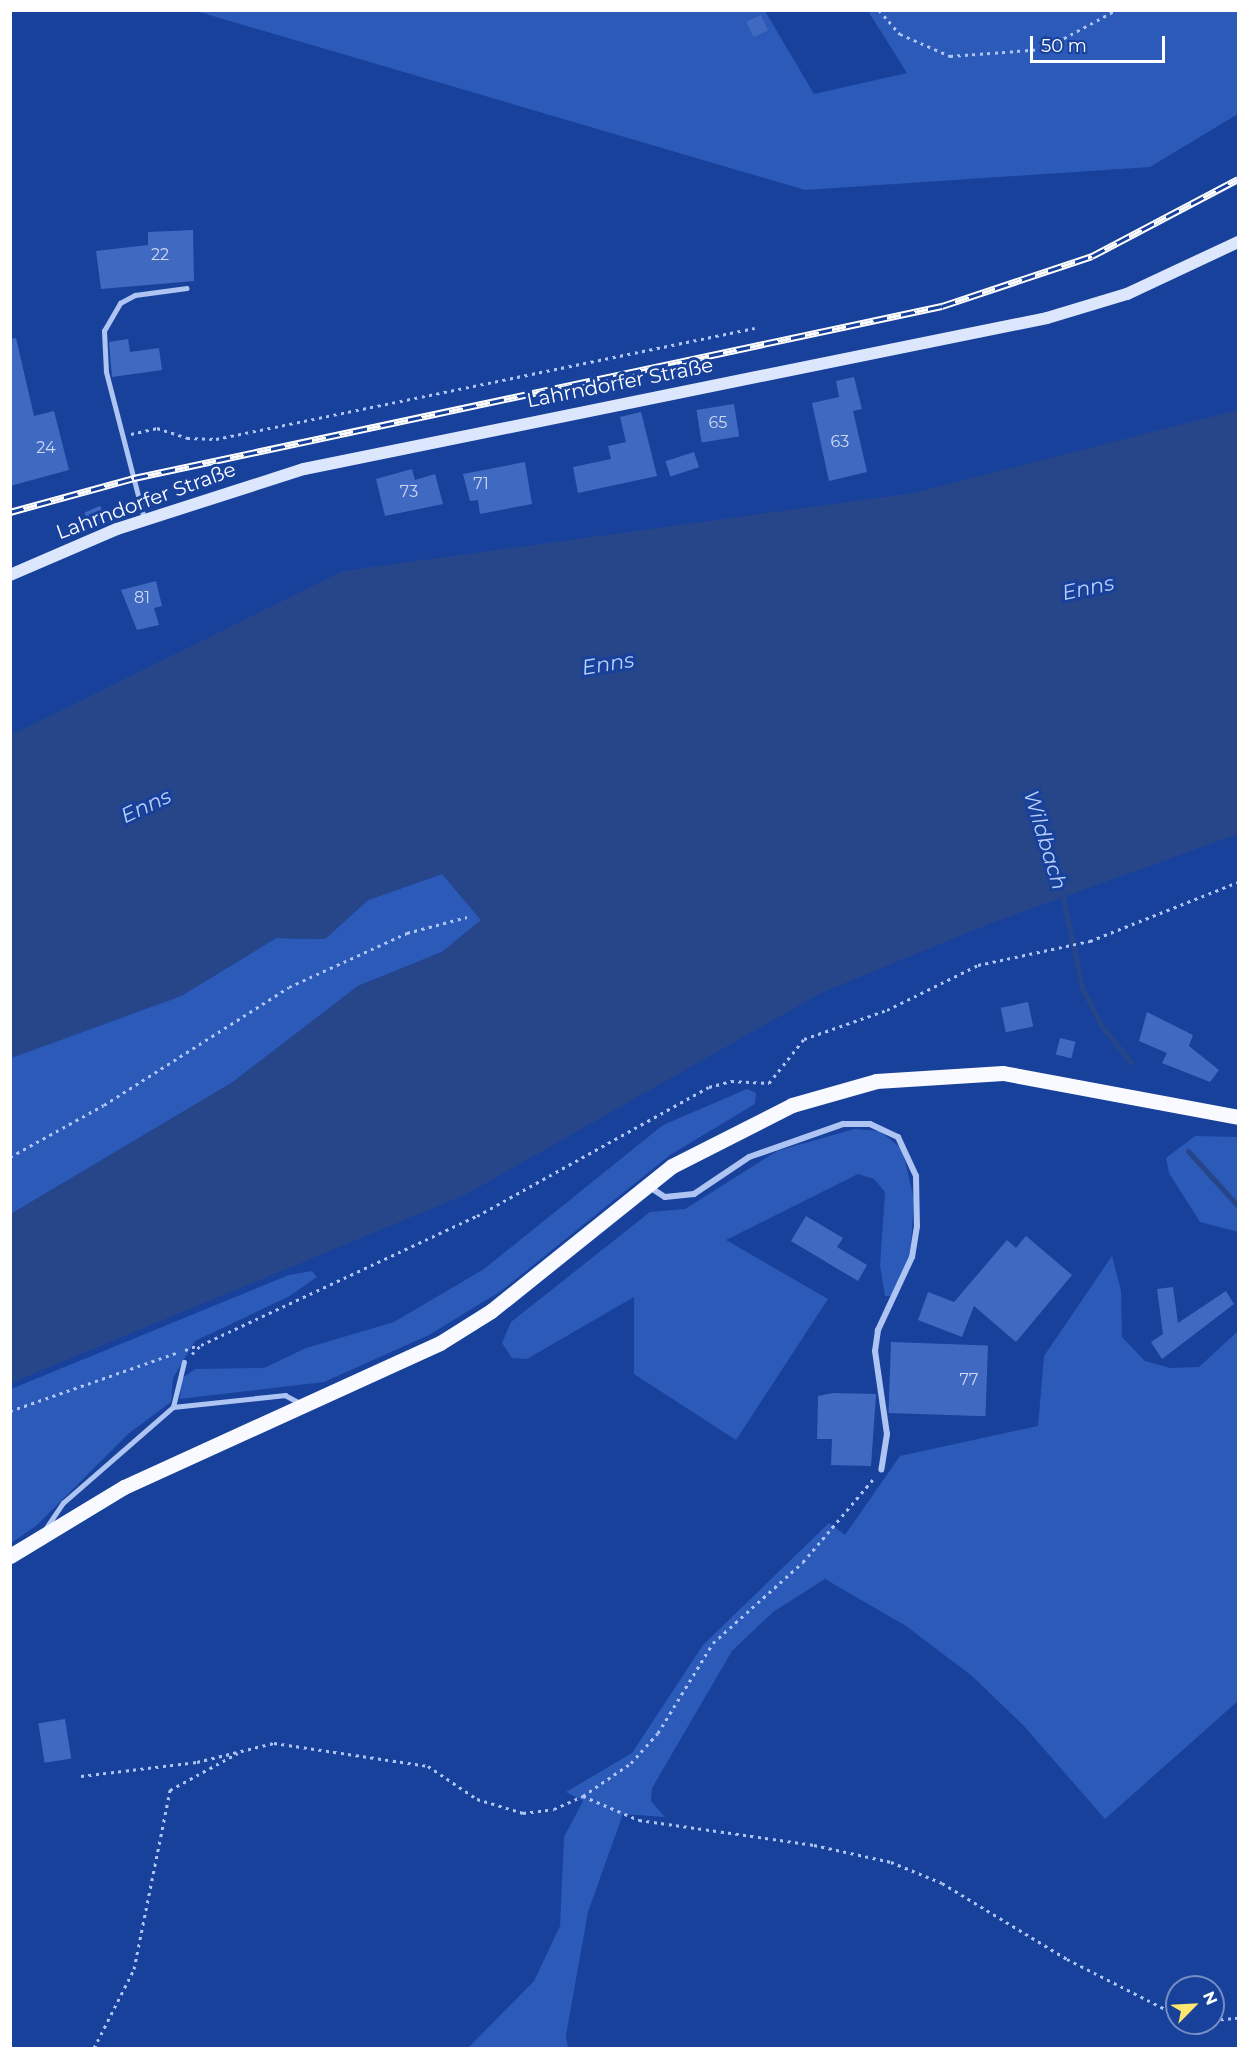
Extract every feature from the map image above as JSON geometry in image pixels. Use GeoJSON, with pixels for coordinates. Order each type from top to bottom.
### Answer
{"type":"FeatureCollection","features":[{"type":"Feature","properties":{"kind":"main road"},"geometry":{"type":"LineString","coordinates":[[10,1556],[124,1487],[440,1343],[491,1311],[647,1185],[709,1143],[792,1105],[876,1081],[923,1075],[1046,1077],[1239,1117]]}},
{"type":"Feature","properties":{"kind":"street","name":"Lahrndorfer Straße"},"geometry":{"type":"LineString","coordinates":[[10,575],[144,519],[304,469],[420,442],[1047,318],[1127,294],[1239,242]]}},
{"type":"Feature","properties":{"kind":"street"},"geometry":{"type":"LineString","coordinates":[[647,1185],[665,1197],[694,1194],[749,1157],[843,1124],[870,1124],[898,1137],[916,1176],[917,1226],[912,1257],[878,1330],[874,1351],[887,1434],[881,1470]]}},
{"type":"Feature","properties":{"kind":"lane"},"geometry":{"type":"LineString","coordinates":[[144,519],[106,372],[104,331],[110,316],[135,295],[187,288]]}},
{"type":"Feature","properties":{"kind":"lane"},"geometry":{"type":"LineString","coordinates":[[173,1407],[184,1362]]}},
{"type":"Feature","properties":{"kind":"lane"},"geometry":{"type":"LineString","coordinates":[[43,1534],[63,1503],[173,1407],[285,1395],[302,1405]]}},
{"type":"Feature","properties":{"kind":"path"},"geometry":{"type":"LineString","coordinates":[[879,10],[900,34],[950,56],[1044,49],[1116,10]]}},
{"type":"Feature","properties":{"kind":"path"},"geometry":{"type":"LineString","coordinates":[[123,435],[157,428],[187,438],[216,439],[755,328]]}},
{"type":"Feature","properties":{"kind":"path"},"geometry":{"type":"LineString","coordinates":[[10,1411],[201,1345],[487,1211],[709,1087],[731,1081],[769,1083],[804,1039],[887,1010],[978,965],[1054,951],[1090,941],[1239,882]]}},
{"type":"Feature","properties":{"kind":"path"},"geometry":{"type":"LineString","coordinates":[[10,1156],[104,1105],[289,987],[407,933],[467,917]]}},
{"type":"Feature","properties":{"kind":"path"},"geometry":{"type":"LineString","coordinates":[[184,1362],[201,1345]]}},
{"type":"Feature","properties":{"kind":"path"},"geometry":{"type":"LineString","coordinates":[[81,1776],[198,1762],[274,1743],[428,1766],[477,1799],[523,1813],[554,1809],[583,1796],[631,1763],[658,1733],[713,1643],[803,1563],[881,1470]]}},
{"type":"Feature","properties":{"kind":"path"},"geometry":{"type":"LineString","coordinates":[[94,2049],[134,1969],[170,1790],[242,1751]]}},
{"type":"Feature","properties":{"kind":"path"},"geometry":{"type":"LineString","coordinates":[[583,1796],[639,1820],[891,1862],[942,1883],[1067,1959],[1165,2009]]}},
{"type":"Feature","properties":{"kind":"shaded area"},"geometry":{"type":"Polygon","coordinates":[[[196,11],[765,11],[814,94],[907,73],[868,11],[1238,11],[1238,114],[1150,167],[805,190],[196,11]]]}},
{"type":"Feature","properties":{"kind":"shaded area"},"geometry":{"type":"Polygon","coordinates":[[[442,874],[481,920],[442,952],[358,986],[233,1082],[11,1214],[11,1058],[181,996],[276,938],[325,939],[368,900],[442,874]]]}},
{"type":"Feature","properties":{"kind":"shaded area"},"geometry":{"type":"Polygon","coordinates":[[[747,1089],[756,1093],[755,1104],[670,1155],[501,1291],[429,1335],[324,1382],[180,1399],[181,1379],[195,1369],[264,1368],[306,1348],[394,1322],[484,1269],[663,1125],[747,1089]]]}},
{"type":"Feature","properties":{"kind":"shaded area"},"geometry":{"type":"Polygon","coordinates":[[[854,1129],[880,1131],[902,1149],[914,1199],[910,1258],[891,1296],[885,1296],[880,1266],[885,1192],[874,1179],[858,1174],[726,1240],[828,1299],[736,1440],[634,1374],[634,1297],[527,1359],[512,1358],[502,1343],[511,1322],[650,1212],[685,1209],[777,1151],[854,1129]]]}},
{"type":"Feature","properties":{"kind":"shaded area"},"geometry":{"type":"Polygon","coordinates":[[[1195,1136],[1238,1137],[1238,1232],[1200,1222],[1169,1173],[1166,1158],[1195,1136]]]}},
{"type":"Feature","properties":{"kind":"shaded area"},"geometry":{"type":"Polygon","coordinates":[[[1112,1256],[1121,1291],[1122,1337],[1145,1361],[1170,1368],[1199,1367],[1238,1331],[1238,1701],[1105,1819],[1023,1725],[972,1676],[906,1626],[825,1579],[773,1612],[732,1651],[652,1788],[651,1801],[665,1817],[623,1814],[588,1912],[566,2035],[568,2048],[468,2048],[534,1981],[560,1926],[564,1837],[583,1801],[566,1792],[632,1753],[703,1645],[829,1523],[845,1535],[900,1456],[1038,1426],[1044,1356],[1112,1256]]]}},
{"type":"Feature","properties":{"kind":"shaded area"},"geometry":{"type":"Polygon","coordinates":[[[312,1271],[317,1277],[288,1297],[195,1341],[173,1378],[171,1402],[128,1434],[36,1526],[11,1543],[11,1389],[289,1275],[312,1271]]]}},
{"type":"Feature","properties":{"kind":"water","name":"Enns"},"geometry":{"type":"Polygon","coordinates":[[[1238,410],[1238,834],[989,924],[821,993],[465,1195],[11,1383],[11,1214],[233,1082],[358,986],[442,952],[481,920],[442,874],[368,900],[325,939],[276,938],[181,996],[11,1058],[11,735],[343,571],[913,493],[1238,410]]]}},
{"type":"Feature","properties":{"kind":"building"},"geometry":{"type":"Polygon","coordinates":[[[761,15],[768,30],[754,37],[746,22],[761,15]]]}},
{"type":"Feature","properties":{"kind":"building"},"geometry":{"type":"Polygon","coordinates":[[[193,230],[194,281],[101,289],[96,251],[148,245],[148,232],[193,230]]]}},
{"type":"Feature","properties":{"kind":"building"},"geometry":{"type":"Polygon","coordinates":[[[16,338],[34,416],[54,411],[69,470],[10,486],[10,339],[16,338]]]}},
{"type":"Feature","properties":{"kind":"building"},"geometry":{"type":"Polygon","coordinates":[[[128,339],[130,352],[159,348],[162,370],[112,377],[109,342],[128,339]]]}},
{"type":"Feature","properties":{"kind":"building"},"geometry":{"type":"Polygon","coordinates":[[[854,377],[862,409],[853,411],[867,472],[829,481],[812,403],[839,397],[836,381],[854,377]]]}},
{"type":"Feature","properties":{"kind":"building"},"geometry":{"type":"Polygon","coordinates":[[[734,404],[739,437],[702,443],[696,410],[734,404]]]}},
{"type":"Feature","properties":{"kind":"building"},"geometry":{"type":"Polygon","coordinates":[[[641,412],[657,476],[578,493],[573,467],[611,459],[608,446],[626,442],[620,417],[641,412]]]}},
{"type":"Feature","properties":{"kind":"building"},"geometry":{"type":"Polygon","coordinates":[[[694,452],[699,467],[670,476],[665,461],[694,452]]]}},
{"type":"Feature","properties":{"kind":"building"},"geometry":{"type":"Polygon","coordinates":[[[525,462],[532,504],[480,514],[478,500],[470,501],[463,474],[525,462]]]}},
{"type":"Feature","properties":{"kind":"building"},"geometry":{"type":"Polygon","coordinates":[[[412,469],[415,480],[435,474],[443,504],[385,516],[376,479],[412,469]]]}},
{"type":"Feature","properties":{"kind":"building"},"geometry":{"type":"Polygon","coordinates":[[[100,506],[106,520],[90,526],[84,513],[100,506]]]}},
{"type":"Feature","properties":{"kind":"building"},"geometry":{"type":"Polygon","coordinates":[[[156,581],[162,606],[154,608],[159,625],[137,630],[121,590],[156,581]]]}},
{"type":"Feature","properties":{"kind":"building"},"geometry":{"type":"Polygon","coordinates":[[[1028,1002],[1033,1026],[1006,1032],[1001,1008],[1028,1002]]]}},
{"type":"Feature","properties":{"kind":"building"},"geometry":{"type":"Polygon","coordinates":[[[1147,1012],[1193,1035],[1189,1046],[1219,1070],[1210,1082],[1162,1063],[1167,1053],[1139,1041],[1147,1012]]]}},
{"type":"Feature","properties":{"kind":"building"},"geometry":{"type":"Polygon","coordinates":[[[1060,1038],[1076,1042],[1071,1058],[1056,1054],[1060,1038]]]}},
{"type":"Feature","properties":{"kind":"building"},"geometry":{"type":"Polygon","coordinates":[[[806,1216],[843,1238],[837,1247],[867,1265],[858,1281],[791,1241],[806,1216]]]}},
{"type":"Feature","properties":{"kind":"building"},"geometry":{"type":"Polygon","coordinates":[[[1026,1236],[1072,1275],[1016,1342],[974,1306],[962,1337],[918,1320],[928,1292],[954,1302],[1007,1240],[1016,1248],[1026,1236]]]}},
{"type":"Feature","properties":{"kind":"building"},"geometry":{"type":"Polygon","coordinates":[[[1173,1287],[1178,1323],[1226,1291],[1234,1304],[1162,1359],[1151,1342],[1163,1334],[1157,1289],[1173,1287]]]}},
{"type":"Feature","properties":{"kind":"building"},"geometry":{"type":"Polygon","coordinates":[[[891,1342],[988,1345],[985,1416],[889,1413],[891,1342]]]}},
{"type":"Feature","properties":{"kind":"building"},"geometry":{"type":"Polygon","coordinates":[[[833,1393],[876,1394],[871,1466],[831,1465],[832,1439],[817,1439],[818,1396],[833,1393]]]}},
{"type":"Feature","properties":{"kind":"building"},"geometry":{"type":"Polygon","coordinates":[[[65,1719],[71,1759],[45,1763],[38,1723],[65,1719]]]}},
{"type":"Feature","properties":{"kind":"waterway","name":"Wildbach"},"geometry":{"type":"LineString","coordinates":[[1062,892],[1082,988],[1101,1025],[1131,1062]]}},
{"type":"Feature","properties":{"kind":"waterway","name":"Wildbach"},"geometry":{"type":"LineString","coordinates":[[1188,1151],[1238,1206]]}},
{"type":"Feature","properties":{"kind":"railway"},"geometry":{"type":"LineString","coordinates":[[10,512],[134,478],[942,306],[1092,256],[1238,179]]}}]}
